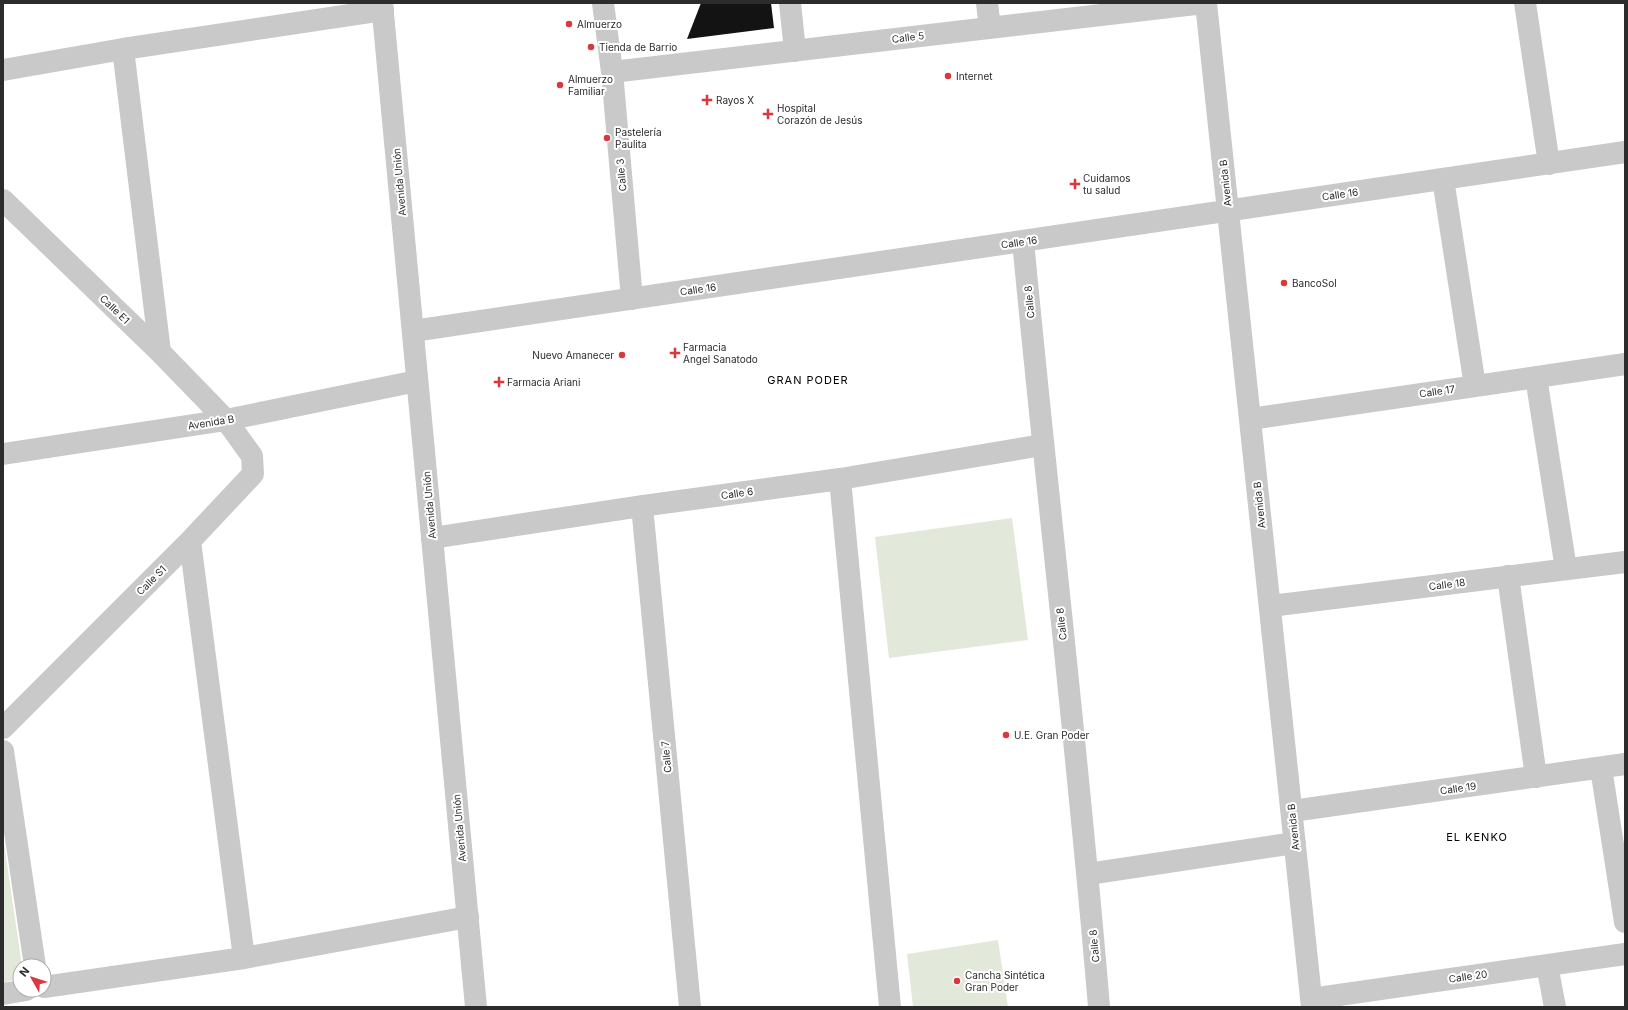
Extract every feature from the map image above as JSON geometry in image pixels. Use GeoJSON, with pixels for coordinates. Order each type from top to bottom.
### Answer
{"type":"FeatureCollection","features":[{"type":"Feature","properties":{"kind":"street","name":"Calle 3"},"geometry":{"type":"LineString","coordinates":[[603,3],[612,72],[632,299]]}},
{"type":"Feature","properties":{"kind":"street"},"geometry":{"type":"LineString","coordinates":[[790,3],[795,51]]}},
{"type":"Feature","properties":{"kind":"street"},"geometry":{"type":"LineString","coordinates":[[987,3],[990,28]]}},
{"type":"Feature","properties":{"kind":"street","name":"Calle 5"},"geometry":{"type":"LineString","coordinates":[[612,72],[1205,3]]}},
{"type":"Feature","properties":{"kind":"street","name":"Avenida B"},"geometry":{"type":"LineString","coordinates":[[1205,3],[1312,1003]]}},
{"type":"Feature","properties":{"kind":"street"},"geometry":{"type":"LineString","coordinates":[[1525,3],[1549,164]]}},
{"type":"Feature","properties":{"kind":"street"},"geometry":{"type":"LineString","coordinates":[[3,70],[382,7]]}},
{"type":"Feature","properties":{"kind":"street","name":"Avenida Unión"},"geometry":{"type":"LineString","coordinates":[[382,7],[476,1007]]}},
{"type":"Feature","properties":{"kind":"street"},"geometry":{"type":"LineString","coordinates":[[123,49],[160,352]]}},
{"type":"Feature","properties":{"kind":"street","name":"Calle 16"},"geometry":{"type":"LineString","coordinates":[[413,331],[1625,152]]}},
{"type":"Feature","properties":{"kind":"street"},"geometry":{"type":"LineString","coordinates":[[1444,179],[1475,386]]}},
{"type":"Feature","properties":{"kind":"street","name":"Calle E1"},"geometry":{"type":"LineString","coordinates":[[3,200],[160,352],[226,420]]}},
{"type":"Feature","properties":{"kind":"street","name":"Calle 8"},"geometry":{"type":"LineString","coordinates":[[1023,241],[1042,444],[1088,874],[1099,1007]]}},
{"type":"Feature","properties":{"kind":"street","name":"Calle 17"},"geometry":{"type":"LineString","coordinates":[[1250,419],[1625,364]]}},
{"type":"Feature","properties":{"kind":"street"},"geometry":{"type":"LineString","coordinates":[[1536,377],[1566,569]]}},
{"type":"Feature","properties":{"kind":"street","name":"Avenida B"},"geometry":{"type":"LineString","coordinates":[[3,454],[226,420],[417,381]]}},
{"type":"Feature","properties":{"kind":"street","name":"Calle S1"},"geometry":{"type":"LineString","coordinates":[[3,728],[190,541],[253,474],[252,456],[226,420]]}},
{"type":"Feature","properties":{"kind":"street","name":"Calle 6"},"geometry":{"type":"LineString","coordinates":[[432,538],[642,506],[840,479],[1042,444]]}},
{"type":"Feature","properties":{"kind":"street"},"geometry":{"type":"LineString","coordinates":[[840,479],[890,1007]]}},
{"type":"Feature","properties":{"kind":"street","name":"Calle 7"},"geometry":{"type":"LineString","coordinates":[[642,506],[690,1007]]}},
{"type":"Feature","properties":{"kind":"street"},"geometry":{"type":"LineString","coordinates":[[190,541],[244,958]]}},
{"type":"Feature","properties":{"kind":"street","name":"Calle 18"},"geometry":{"type":"LineString","coordinates":[[1270,606],[1625,562]]}},
{"type":"Feature","properties":{"kind":"street"},"geometry":{"type":"LineString","coordinates":[[1508,576],[1536,777]]}},
{"type":"Feature","properties":{"kind":"street"},"geometry":{"type":"LineString","coordinates":[[3,751],[34,958]]}},
{"type":"Feature","properties":{"kind":"street","name":"Calle 19"},"geometry":{"type":"LineString","coordinates":[[1292,811],[1625,764]]}},
{"type":"Feature","properties":{"kind":"street"},"geometry":{"type":"LineString","coordinates":[[1601,768],[1625,922]]}},
{"type":"Feature","properties":{"kind":"street"},"geometry":{"type":"LineString","coordinates":[[1088,874],[1295,843]]}},
{"type":"Feature","properties":{"kind":"street"},"geometry":{"type":"LineString","coordinates":[[52,986],[244,958],[468,917]]}},
{"type":"Feature","properties":{"kind":"street","name":"Calle 20"},"geometry":{"type":"LineString","coordinates":[[1312,1003],[1625,954]]}},
{"type":"Feature","properties":{"kind":"street"},"geometry":{"type":"LineString","coordinates":[[1547,965],[1555,1007]]}},
{"type":"Feature","properties":{"kind":"green space"},"geometry":{"type":"Polygon","coordinates":[[[1012,518],[1028,640],[889,658],[875,537],[1012,518]]]}},
{"type":"Feature","properties":{"kind":"green space"},"geometry":{"type":"Polygon","coordinates":[[[3,836],[21,958],[12,958],[12,980],[3,983],[3,836]]]}},
{"type":"Feature","properties":{"kind":"green space","name":"Cancha Sintética Gran Poder"},"geometry":{"type":"Polygon","coordinates":[[[998,940],[1008,1007],[913,1007],[907,954],[998,940]]]}},
{"type":"Feature","properties":{"kind":"building"},"geometry":{"type":"Polygon","coordinates":[[[701,3],[771,3],[774,28],[687,39],[701,3]]]}},
{"type":"Feature","properties":{"kind":"place","name":"Almuerzo"},"geometry":{"type":"Point","coordinates":[569,24]}},
{"type":"Feature","properties":{"kind":"place","name":"Tienda de Barrio"},"geometry":{"type":"Point","coordinates":[591,47]}},
{"type":"Feature","properties":{"kind":"place","name":"Internet"},"geometry":{"type":"Point","coordinates":[948,76]}},
{"type":"Feature","properties":{"kind":"place","name":"Almuerzo Familiar"},"geometry":{"type":"Point","coordinates":[560,85]}},
{"type":"Feature","properties":{"kind":"place","name":"Rayos X"},"geometry":{"type":"Point","coordinates":[707,100]}},
{"type":"Feature","properties":{"kind":"place","name":"Hospital Corazón de Jesús"},"geometry":{"type":"Point","coordinates":[768,114]}},
{"type":"Feature","properties":{"kind":"place","name":"Pastelería Paulita"},"geometry":{"type":"Point","coordinates":[607,138]}},
{"type":"Feature","properties":{"kind":"place","name":"Cuidamos tu salud"},"geometry":{"type":"Point","coordinates":[1075,184]}},
{"type":"Feature","properties":{"kind":"place","name":"BancoSol"},"geometry":{"type":"Point","coordinates":[1284,283]}},
{"type":"Feature","properties":{"kind":"place","name":"Farmacia Angel Sanatodo"},"geometry":{"type":"Point","coordinates":[675,353]}},
{"type":"Feature","properties":{"kind":"place","name":"Nuevo Amanecer"},"geometry":{"type":"Point","coordinates":[622,355]}},
{"type":"Feature","properties":{"kind":"place","name":"Farmacia Ariani"},"geometry":{"type":"Point","coordinates":[499,382]}},
{"type":"Feature","properties":{"kind":"place","name":"U.E. Gran Poder"},"geometry":{"type":"Point","coordinates":[1006,735]}},
{"type":"Feature","properties":{"kind":"place","name":"Cancha Sintética Gran Poder"},"geometry":{"type":"Point","coordinates":[957,981]}},
{"type":"Feature","properties":{"kind":"district","name":"GRAN PODER"},"geometry":{"type":"Point","coordinates":[808,380]}},
{"type":"Feature","properties":{"kind":"district","name":"EL KENKO"},"geometry":{"type":"Point","coordinates":[1477,837]}}]}
